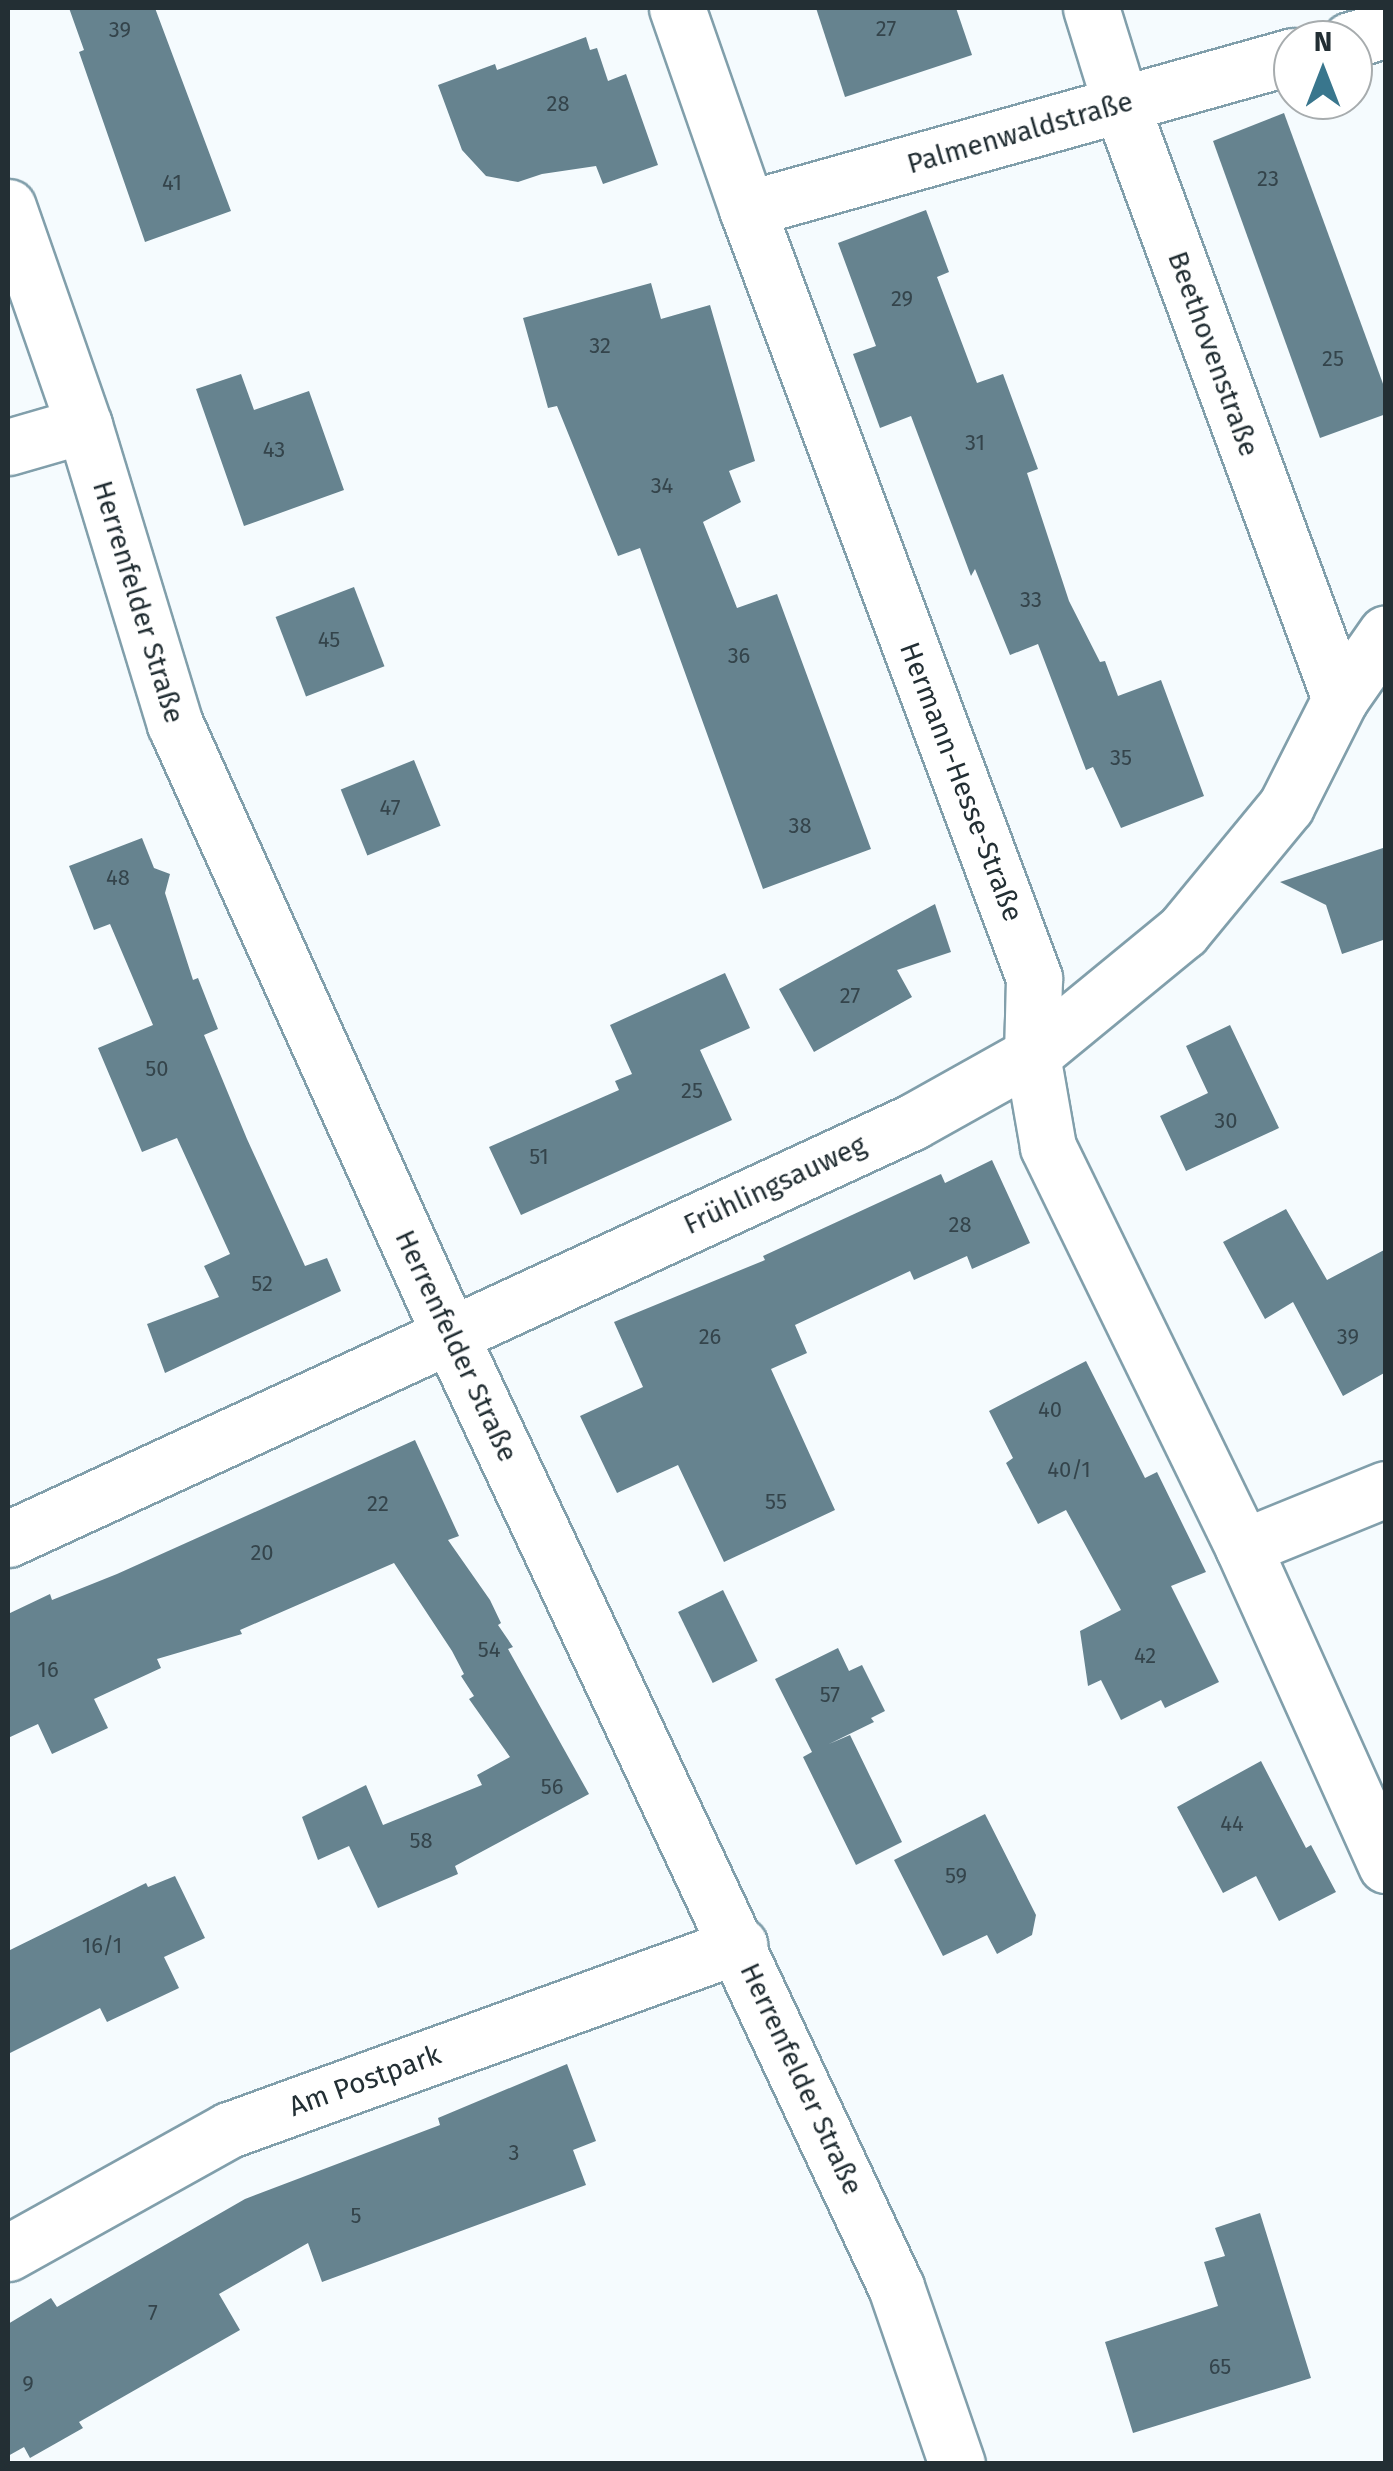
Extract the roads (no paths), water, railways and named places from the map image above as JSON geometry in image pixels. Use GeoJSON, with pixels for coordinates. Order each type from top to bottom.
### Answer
{"type":"FeatureCollection","features":[{"type":"Feature","properties":{"kind":"street","name":"Hermann-Hesse-Straße"},"geometry":{"type":"LineString","coordinates":[[677,8],[746,210],[1034,978],[1032,1055],[1048,1147],[1243,1547],[1386,1866]]}},
{"type":"Feature","properties":{"kind":"street","name":"Beethovenstraße"},"geometry":{"type":"LineString","coordinates":[[1091,8],[1121,105],[1340,699]]}},
{"type":"Feature","properties":{"kind":"street","name":"Palmenwaldstraße"},"geometry":{"type":"LineString","coordinates":[[746,210],[1273,62]]}},
{"type":"Feature","properties":{"kind":"street","name":"Herrenfelder Straße"},"geometry":{"type":"LineString","coordinates":[[8,207],[84,426],[175,724],[450,1335],[896,2287],[957,2464]]}},
{"type":"Feature","properties":{"kind":"street"},"geometry":{"type":"LineString","coordinates":[[8,448],[84,426]]}},
{"type":"Feature","properties":{"kind":"street","name":"Frühlingsauweg"},"geometry":{"type":"LineString","coordinates":[[8,1538],[912,1122],[1032,1055],[1183,931],[1286,806],[1340,699],[1386,634]]}},
{"type":"Feature","properties":{"kind":"street"},"geometry":{"type":"LineString","coordinates":[[1243,1547],[1386,1489]]}},
{"type":"Feature","properties":{"kind":"street","name":"Am Postpark"},"geometry":{"type":"LineString","coordinates":[[8,2253],[229,2130],[739,1945]]}}]}
